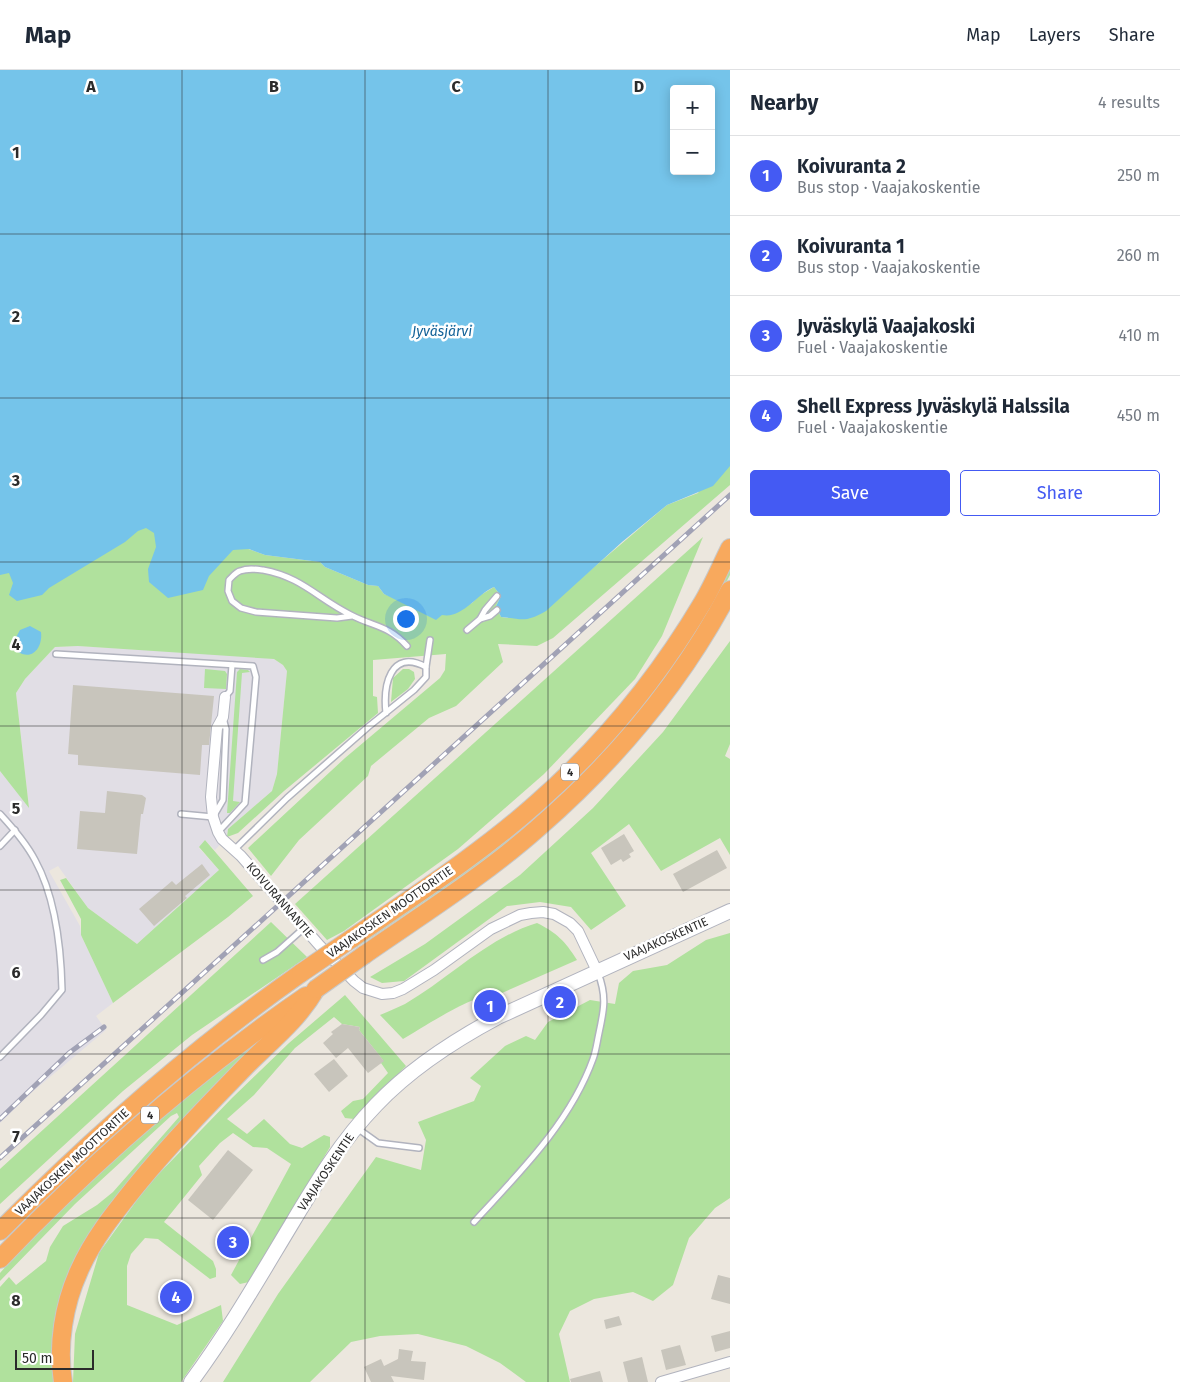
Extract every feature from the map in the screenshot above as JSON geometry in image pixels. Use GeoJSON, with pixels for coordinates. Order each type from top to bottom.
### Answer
{"type":"FeatureCollection","features":[{"type":"Feature","properties":{"kind":"highway","name":"VAAJAKOSKEN MOOTTORITIE"},"geometry":{"type":"LineString","coordinates":[[0,1231],[85,1147],[166,1076],[241,1016],[434,882],[537,804],[605,737],[664,664],[704,601],[730,548]]}},
{"type":"Feature","properties":{"kind":"highway","name":"VAAJAKOSKEN MOOTTORITIE"},"geometry":{"type":"LineString","coordinates":[[0,1259],[56,1202],[148,1117],[241,1042],[500,858],[537,829],[598,771],[633,734],[680,673],[730,590]]}},
{"type":"Feature","properties":{"kind":"highway"},"geometry":{"type":"LineString","coordinates":[[63,1382],[60,1350],[69,1298],[79,1270],[96,1240],[118,1208],[155,1163],[201,1112],[287,1028],[304,1008],[316,989]]}},
{"type":"Feature","properties":{"kind":"highway"},"geometry":{"type":"LineString","coordinates":[[0,1219],[30,1200]]}},
{"type":"Feature","properties":{"kind":"main road","name":"VAAJAKOSKENTIE"},"geometry":{"type":"LineString","coordinates":[[191,1382],[244,1304],[339,1149],[376,1105],[402,1080],[462,1036],[498,1017],[730,911]]}},
{"type":"Feature","properties":{"kind":"street","name":"KOIVURANNANTIE"},"geometry":{"type":"LineString","coordinates":[[225,697],[223,717],[217,728],[211,797],[213,817],[218,832],[222,839],[320,946],[363,988],[382,994],[393,993],[434,970],[491,929],[520,915],[543,912],[554,914],[570,923],[578,931],[597,971]]}},
{"type":"Feature","properties":{"kind":"street"},"geometry":{"type":"LineString","coordinates":[[661,1382],[730,1362]]}},
{"type":"Feature","properties":{"kind":"lane"},"geometry":{"type":"LineString","coordinates":[[352,616],[328,618],[256,612],[241,608],[232,601],[228,591],[228,580],[239,571],[252,568],[280,573],[307,587],[352,616],[384,627],[398,636],[407,646]]}},
{"type":"Feature","properties":{"kind":"lane"},"geometry":{"type":"LineString","coordinates":[[467,630],[480,619],[497,596]]}},
{"type":"Feature","properties":{"kind":"lane"},"geometry":{"type":"LineString","coordinates":[[480,619],[490,616],[496,610]]}},
{"type":"Feature","properties":{"kind":"lane"},"geometry":{"type":"LineString","coordinates":[[233,850],[287,798],[414,690],[426,677],[430,640]]}},
{"type":"Feature","properties":{"kind":"lane"},"geometry":{"type":"LineString","coordinates":[[56,654],[253,666],[256,677],[245,803],[218,832]]}},
{"type":"Feature","properties":{"kind":"lane"},"geometry":{"type":"LineString","coordinates":[[386,713],[384,700],[390,672],[397,666],[406,663],[419,663],[426,667]]}},
{"type":"Feature","properties":{"kind":"lane"},"geometry":{"type":"LineString","coordinates":[[225,697],[230,691],[232,665]]}},
{"type":"Feature","properties":{"kind":"lane"},"geometry":{"type":"LineString","coordinates":[[0,814],[15,830],[35,860],[52,901],[59,948],[62,990],[41,1015],[0,1057]]}},
{"type":"Feature","properties":{"kind":"lane"},"geometry":{"type":"LineString","coordinates":[[181,814],[213,817]]}},
{"type":"Feature","properties":{"kind":"lane"},"geometry":{"type":"LineString","coordinates":[[0,846],[15,830]]}},
{"type":"Feature","properties":{"kind":"lane"},"geometry":{"type":"LineString","coordinates":[[263,960],[276,952],[304,928]]}},
{"type":"Feature","properties":{"kind":"lane"},"geometry":{"type":"LineString","coordinates":[[474,1222],[513,1180],[558,1124],[584,1081],[594,1057],[603,1014],[604,995],[597,971]]}},
{"type":"Feature","properties":{"kind":"lane"},"geometry":{"type":"LineString","coordinates":[[356,1127],[378,1143],[419,1148]]}},
{"type":"Feature","properties":{"kind":"shaded area"},"geometry":{"type":"Polygon","coordinates":[[[78,646],[274,659],[283,665],[287,671],[277,774],[272,791],[228,829],[227,837],[215,850],[205,840],[199,848],[219,870],[137,944],[88,908],[58,866],[49,871],[80,926],[81,935],[113,1003],[96,1016],[106,1030],[31,1093],[0,1123],[0,771],[29,807],[16,693],[25,679],[55,647],[78,646]]]}},
{"type":"Feature","properties":{"kind":"green space"},"geometry":{"type":"Polygon","coordinates":[[[0,421],[109,513],[185,526],[265,555],[320,562],[325,567],[368,585],[378,586],[384,594],[442,615],[472,603],[479,596],[494,587],[501,596],[496,606],[501,617],[508,618],[514,607],[566,591],[667,505],[698,493],[730,433],[730,485],[553,638],[537,646],[498,644],[503,662],[456,706],[429,718],[371,766],[368,776],[299,840],[271,876],[248,848],[345,758],[440,678],[445,670],[446,654],[373,660],[373,696],[377,697],[378,713],[284,791],[238,833],[227,837],[228,829],[272,791],[277,774],[287,671],[283,665],[274,659],[78,646],[55,647],[25,679],[16,693],[29,808],[0,771],[0,421]]]}},
{"type":"Feature","properties":{"kind":"green space"},"geometry":{"type":"Polygon","coordinates":[[[703,537],[662,636],[635,679],[544,774],[458,849],[344,931],[327,940],[295,904],[703,537]]]}},
{"type":"Feature","properties":{"kind":"green space"},"geometry":{"type":"Polygon","coordinates":[[[730,566],[730,575],[695,637],[658,690],[595,764],[572,787],[504,845],[442,890],[357,947],[355,944],[542,809],[730,566]]]}},
{"type":"Feature","properties":{"kind":"green space"},"geometry":{"type":"Polygon","coordinates":[[[730,641],[730,744],[725,756],[730,759],[730,855],[720,838],[661,871],[629,824],[591,853],[626,906],[591,930],[571,907],[540,902],[507,906],[404,981],[382,983],[370,977],[425,944],[520,875],[593,808],[663,732],[730,641]]]}},
{"type":"Feature","properties":{"kind":"green space"},"geometry":{"type":"Polygon","coordinates":[[[205,669],[225,671],[227,674],[226,689],[204,688],[205,669]]]}},
{"type":"Feature","properties":{"kind":"green space"},"geometry":{"type":"Polygon","coordinates":[[[240,669],[250,672],[242,673],[233,801],[240,802],[230,813],[227,813],[237,672],[240,669]]]}},
{"type":"Feature","properties":{"kind":"green space"},"geometry":{"type":"Polygon","coordinates":[[[403,669],[409,669],[414,672],[415,679],[408,689],[391,702],[393,678],[403,669]]]}},
{"type":"Feature","properties":{"kind":"green space"},"geometry":{"type":"Polygon","coordinates":[[[205,840],[253,896],[228,917],[113,1003],[81,935],[81,919],[60,880],[66,878],[88,908],[137,944],[219,870],[199,847],[205,840]]]}},
{"type":"Feature","properties":{"kind":"green space"},"geometry":{"type":"Polygon","coordinates":[[[271,922],[307,957],[192,1035],[123,1091],[0,1204],[0,1169],[271,922]]]}},
{"type":"Feature","properties":{"kind":"green space"},"geometry":{"type":"Polygon","coordinates":[[[537,923],[560,938],[577,960],[502,993],[491,994],[466,1003],[403,1039],[380,1015],[422,994],[469,959],[502,938],[537,923]]]}},
{"type":"Feature","properties":{"kind":"green space"},"geometry":{"type":"Polygon","coordinates":[[[730,933],[730,1198],[715,1208],[689,1238],[673,1285],[653,1301],[633,1292],[594,1299],[570,1311],[559,1334],[570,1382],[526,1382],[500,1363],[466,1346],[418,1334],[380,1336],[351,1342],[310,1382],[223,1382],[278,1294],[376,1157],[421,1170],[426,1140],[418,1122],[474,1101],[481,1086],[470,1078],[505,1046],[526,1036],[535,1040],[548,1022],[590,1000],[615,1004],[619,983],[633,971],[667,965],[706,940],[730,933]]]}},
{"type":"Feature","properties":{"kind":"green space"},"geometry":{"type":"Polygon","coordinates":[[[345,995],[406,1066],[354,1119],[345,1118],[341,1111],[353,1101],[363,1099],[388,1073],[381,1063],[383,1060],[359,1030],[360,1027],[342,1024],[334,1017],[295,1048],[254,1095],[227,1119],[247,1134],[264,1119],[290,1144],[302,1148],[324,1135],[330,1137],[330,1147],[249,1282],[240,1284],[231,1275],[291,1164],[267,1148],[253,1147],[233,1133],[220,1143],[199,1166],[202,1175],[164,1222],[213,1261],[216,1277],[210,1279],[158,1239],[145,1238],[131,1254],[127,1266],[127,1305],[177,1325],[221,1305],[223,1321],[181,1382],[73,1382],[75,1334],[99,1253],[147,1186],[232,1098],[289,1043],[345,995]]]}},
{"type":"Feature","properties":{"kind":"green space"},"geometry":{"type":"Polygon","coordinates":[[[290,1015],[209,1091],[179,1123],[140,1169],[91,1235],[56,1382],[0,1382],[0,1287],[9,1277],[16,1285],[46,1261],[50,1247],[63,1226],[97,1205],[113,1192],[179,1117],[177,1113],[171,1116],[75,1204],[0,1281],[0,1273],[67,1203],[139,1137],[290,1015]]]}},
{"type":"Feature","properties":{"kind":"water","name":"Jyväsjärvi"},"geometry":{"type":"Polygon","coordinates":[[[0,70],[730,70],[730,466],[713,486],[667,505],[622,542],[546,611],[528,619],[501,617],[496,606],[501,596],[494,587],[462,610],[449,615],[442,615],[436,620],[384,594],[378,586],[368,585],[325,567],[320,562],[265,555],[249,549],[233,550],[209,576],[203,590],[168,598],[149,582],[148,569],[156,547],[154,533],[146,528],[138,531],[125,542],[49,588],[42,595],[17,601],[9,595],[13,583],[9,573],[0,575],[0,70]]]}},
{"type":"Feature","properties":{"kind":"water"},"geometry":{"type":"Polygon","coordinates":[[[30,626],[41,632],[41,638],[38,648],[32,654],[27,655],[17,651],[14,641],[20,630],[30,626]]]}},
{"type":"Feature","properties":{"kind":"building"},"geometry":{"type":"Polygon","coordinates":[[[73,685],[214,696],[209,745],[202,745],[200,775],[78,765],[78,755],[68,754],[73,685]]]}},
{"type":"Feature","properties":{"kind":"building"},"geometry":{"type":"Polygon","coordinates":[[[107,791],[142,795],[146,798],[143,814],[141,814],[137,854],[77,849],[80,811],[105,813],[107,791]]]}},
{"type":"Feature","properties":{"kind":"building"},"geometry":{"type":"Polygon","coordinates":[[[624,834],[634,851],[629,854],[631,857],[623,862],[621,859],[611,865],[601,848],[624,834]]]}},
{"type":"Feature","properties":{"kind":"building"},"geometry":{"type":"Polygon","coordinates":[[[717,850],[727,868],[683,892],[673,874],[717,850]]]}},
{"type":"Feature","properties":{"kind":"building"},"geometry":{"type":"Polygon","coordinates":[[[202,864],[210,875],[185,896],[187,898],[154,926],[139,909],[172,881],[176,885],[202,864]]]}},
{"type":"Feature","properties":{"kind":"building"},"geometry":{"type":"Polygon","coordinates":[[[342,1024],[360,1027],[359,1030],[384,1061],[368,1073],[348,1048],[336,1058],[323,1043],[333,1034],[331,1032],[342,1024]]]}},
{"type":"Feature","properties":{"kind":"building"},"geometry":{"type":"Polygon","coordinates":[[[334,1059],[348,1076],[329,1092],[314,1074],[334,1059]]]}},
{"type":"Feature","properties":{"kind":"building"},"geometry":{"type":"Polygon","coordinates":[[[228,1150],[253,1170],[213,1220],[188,1200],[228,1150]]]}},
{"type":"Feature","properties":{"kind":"building"},"geometry":{"type":"Polygon","coordinates":[[[718,1275],[730,1278],[730,1304],[711,1299],[718,1275]]]}},
{"type":"Feature","properties":{"kind":"building"},"geometry":{"type":"Polygon","coordinates":[[[174,1289],[186,1299],[180,1306],[169,1296],[174,1289]]]}},
{"type":"Feature","properties":{"kind":"building"},"geometry":{"type":"Polygon","coordinates":[[[619,1316],[622,1325],[606,1329],[604,1320],[619,1316]]]}},
{"type":"Feature","properties":{"kind":"building"},"geometry":{"type":"Polygon","coordinates":[[[730,1331],[730,1348],[715,1352],[711,1336],[730,1331]]]}},
{"type":"Feature","properties":{"kind":"building"},"geometry":{"type":"Polygon","coordinates":[[[680,1345],[686,1365],[666,1370],[661,1350],[680,1345]]]}},
{"type":"Feature","properties":{"kind":"building"},"geometry":{"type":"Polygon","coordinates":[[[399,1349],[413,1351],[411,1361],[426,1362],[424,1380],[391,1376],[394,1382],[371,1382],[364,1367],[381,1359],[384,1366],[398,1359],[399,1349]]]}},
{"type":"Feature","properties":{"kind":"building"},"geometry":{"type":"Polygon","coordinates":[[[642,1357],[648,1382],[628,1382],[623,1362],[642,1357]]]}},
{"type":"Feature","properties":{"kind":"building"},"geometry":{"type":"Polygon","coordinates":[[[600,1371],[603,1382],[571,1382],[570,1379],[600,1371]]]}},
{"type":"Feature","properties":{"kind":"railway"},"geometry":{"type":"LineString","coordinates":[[0,1158],[730,495]]}},
{"type":"Feature","properties":{"kind":"railway"},"geometry":{"type":"LineString","coordinates":[[0,1119],[69,1053],[104,1027]]}},
{"type":"Feature","properties":{"kind":"place","name":"Koivuranta 1"},"geometry":{"type":"Point","coordinates":[560,1002]}},
{"type":"Feature","properties":{"kind":"place","name":"Koivuranta 2"},"geometry":{"type":"Point","coordinates":[490,1006]}},
{"type":"Feature","properties":{"kind":"place","name":"Jyväskylä Vaajakoski"},"geometry":{"type":"Point","coordinates":[233,1242]}},
{"type":"Feature","properties":{"kind":"place","name":"Shell Express Jyväskylä Halssila"},"geometry":{"type":"Point","coordinates":[176,1297]}}]}
